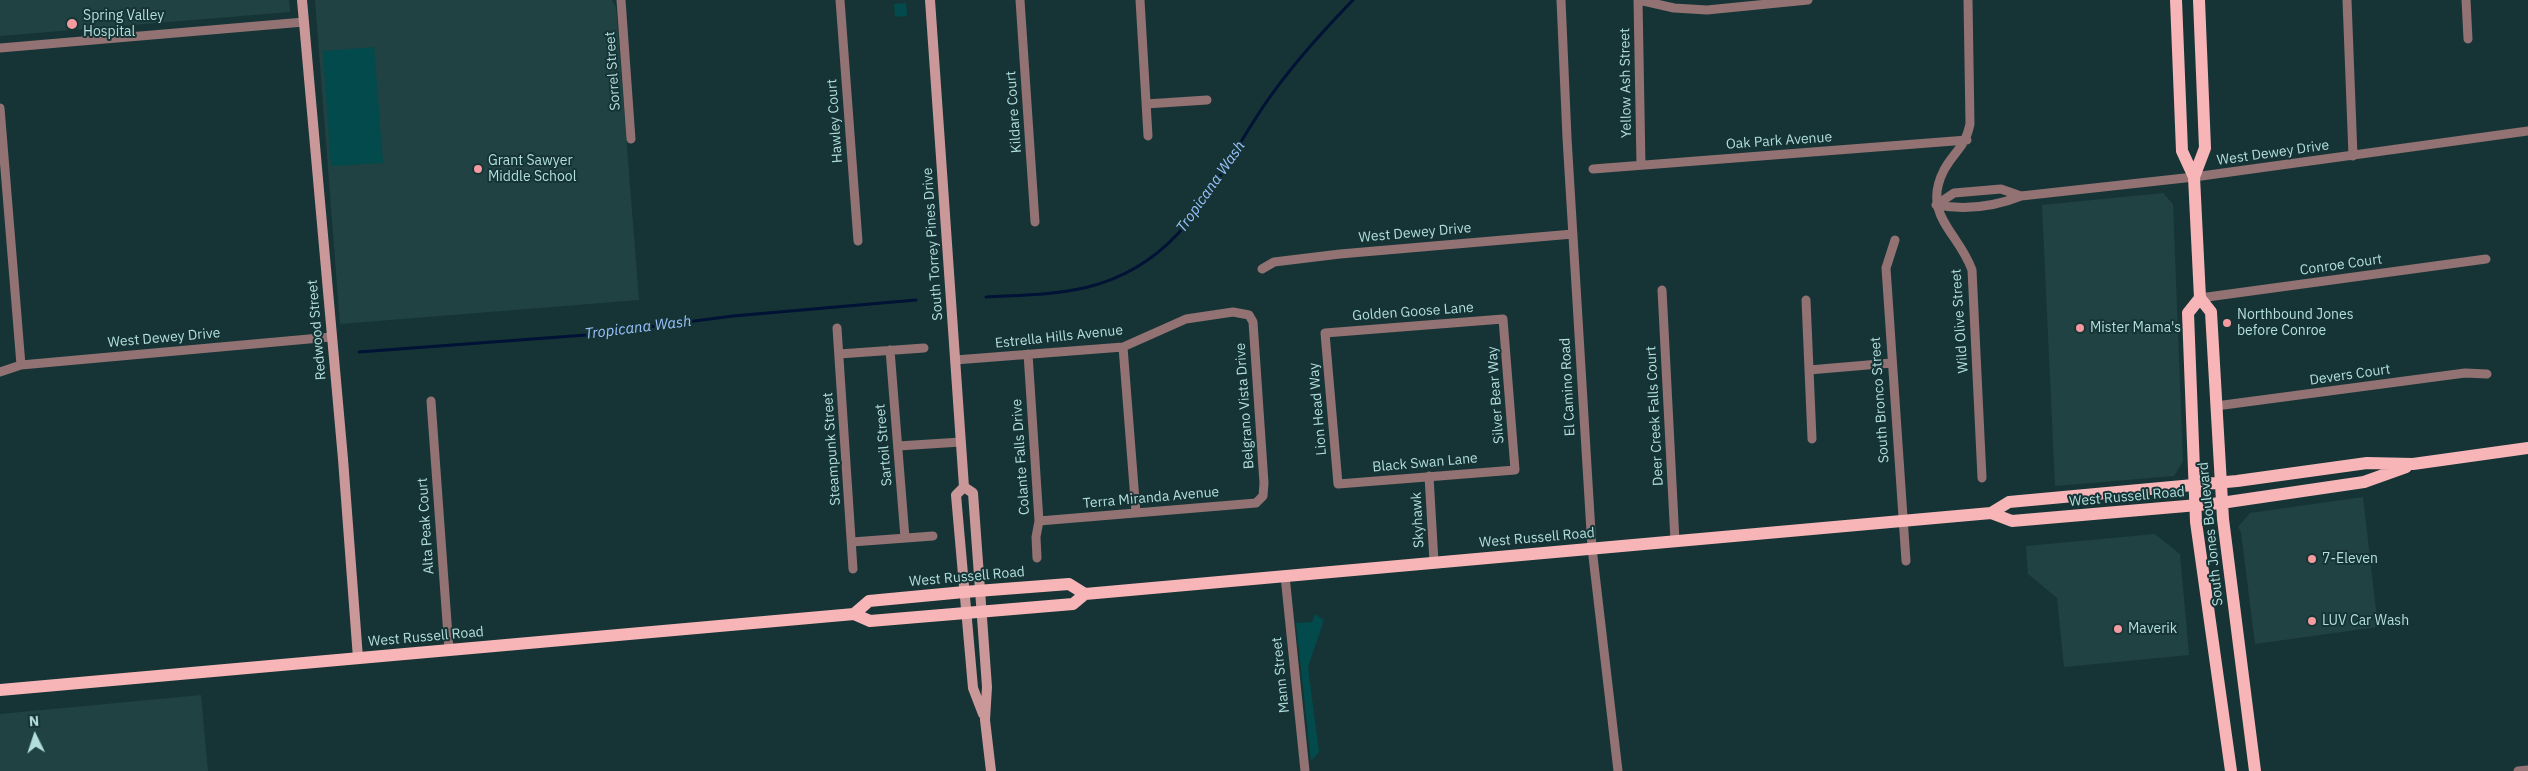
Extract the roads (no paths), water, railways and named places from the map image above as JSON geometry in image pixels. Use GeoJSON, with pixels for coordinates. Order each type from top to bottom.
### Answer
{"type":"FeatureCollection","features":[{"type":"Feature","properties":{"kind":"main road","name":"South Jones Boulevard"},"geometry":{"type":"LineString","coordinates":[[2176,0],[2182,152],[2194,177]]}},
{"type":"Feature","properties":{"kind":"main road","name":"South Jones Boulevard"},"geometry":{"type":"LineString","coordinates":[[2199,0],[2204,148],[2194,177],[2200,298],[2211,312],[2222,503],[2255,771]]}},
{"type":"Feature","properties":{"kind":"main road","name":"South Jones Boulevard"},"geometry":{"type":"LineString","coordinates":[[2200,298],[2188,313],[2195,506],[2231,771]]}},
{"type":"Feature","properties":{"kind":"main road","name":"West Russell Road"},"geometry":{"type":"LineString","coordinates":[[0,690],[854,614],[870,621],[981,613],[1073,604],[1085,594],[1991,513],[2010,502],[2194,485],[2367,463],[2413,464],[2528,448]]}},
{"type":"Feature","properties":{"kind":"main road","name":"West Russell Road"},"geometry":{"type":"LineString","coordinates":[[1991,513],[2012,521],[2222,503],[2364,482],[2413,464]]}},
{"type":"Feature","properties":{"kind":"main road","name":"West Russell Road"},"geometry":{"type":"LineString","coordinates":[[854,614],[869,601],[964,592],[1069,584],[1085,594]]}},
{"type":"Feature","properties":{"kind":"street","name":"Redwood Street"},"geometry":{"type":"LineString","coordinates":[[302,0],[343,459],[358,658]]}},
{"type":"Feature","properties":{"kind":"street","name":"Sorrel Street"},"geometry":{"type":"LineString","coordinates":[[621,0],[631,139]]}},
{"type":"Feature","properties":{"kind":"street","name":"Hawley Court"},"geometry":{"type":"LineString","coordinates":[[840,0],[858,241]]}},
{"type":"Feature","properties":{"kind":"street","name":"South Torrey Pines Drive"},"geometry":{"type":"LineString","coordinates":[[930,0],[964,486],[956,495],[973,688],[985,720]]}},
{"type":"Feature","properties":{"kind":"street","name":"Kildare Court"},"geometry":{"type":"LineString","coordinates":[[1020,0],[1036,222]]}},
{"type":"Feature","properties":{"kind":"street"},"geometry":{"type":"LineString","coordinates":[[1140,0],[1148,136]]}},
{"type":"Feature","properties":{"kind":"street","name":"El Camino Road"},"geometry":{"type":"LineString","coordinates":[[1561,0],[1592,548],[1618,771]]}},
{"type":"Feature","properties":{"kind":"street"},"geometry":{"type":"LineString","coordinates":[[1638,0],[1674,8],[1706,10],[1808,0]]}},
{"type":"Feature","properties":{"kind":"street","name":"Yellow Ash Street"},"geometry":{"type":"LineString","coordinates":[[1638,0],[1642,165]]}},
{"type":"Feature","properties":{"kind":"street","name":"Wild Olive Street"},"geometry":{"type":"LineString","coordinates":[[1968,0],[1970,124],[1966,140],[1948,163],[1938,181],[1936,205],[1946,229],[1967,254],[1972,270],[1982,478]]}},
{"type":"Feature","properties":{"kind":"street"},"geometry":{"type":"LineString","coordinates":[[2347,0],[2353,156]]}},
{"type":"Feature","properties":{"kind":"street"},"geometry":{"type":"LineString","coordinates":[[2466,0],[2468,38]]}},
{"type":"Feature","properties":{"kind":"street"},"geometry":{"type":"LineString","coordinates":[[0,48],[304,22]]}},
{"type":"Feature","properties":{"kind":"street"},"geometry":{"type":"LineString","coordinates":[[1146,104],[1207,100]]}},
{"type":"Feature","properties":{"kind":"street"},"geometry":{"type":"LineString","coordinates":[[0,108],[21,365]]}},
{"type":"Feature","properties":{"kind":"street","name":"West Dewey Drive"},"geometry":{"type":"LineString","coordinates":[[1936,205],[1953,208],[2000,205],[2020,196],[2194,177],[2528,131]]}},
{"type":"Feature","properties":{"kind":"street","name":"Oak Park Avenue"},"geometry":{"type":"LineString","coordinates":[[1593,169],[1966,140]]}},
{"type":"Feature","properties":{"kind":"street","name":"West Dewey Drive"},"geometry":{"type":"LineString","coordinates":[[1936,205],[1954,193],[2001,189],[2020,196]]}},
{"type":"Feature","properties":{"kind":"street","name":"West Dewey Drive"},"geometry":{"type":"LineString","coordinates":[[1262,269],[1274,262],[1340,254],[1573,234]]}},
{"type":"Feature","properties":{"kind":"street","name":"South Bronco Street"},"geometry":{"type":"LineString","coordinates":[[1895,240],[1886,268],[1901,521],[1906,561]]}},
{"type":"Feature","properties":{"kind":"street","name":"Conroe Court"},"geometry":{"type":"LineString","coordinates":[[2200,298],[2486,259]]}},
{"type":"Feature","properties":{"kind":"street","name":"Deer Creek Falls Court"},"geometry":{"type":"LineString","coordinates":[[1662,290],[1675,541]]}},
{"type":"Feature","properties":{"kind":"street"},"geometry":{"type":"LineString","coordinates":[[1806,300],[1812,439]]}},
{"type":"Feature","properties":{"kind":"street","name":"Estrella Hills Avenue"},"geometry":{"type":"LineString","coordinates":[[955,360],[1123,347],[1186,319],[1234,312],[1249,315]]}},
{"type":"Feature","properties":{"kind":"street","name":"Belgrano Vista Drive"},"geometry":{"type":"LineString","coordinates":[[1249,315],[1253,322],[1263,496]]}},
{"type":"Feature","properties":{"kind":"street","name":"Golden Goose Lane"},"geometry":{"type":"LineString","coordinates":[[1325,333],[1503,319]]}},
{"type":"Feature","properties":{"kind":"street","name":"Silver Bear Way"},"geometry":{"type":"LineString","coordinates":[[1503,319],[1515,470]]}},
{"type":"Feature","properties":{"kind":"street","name":"Steampunk Street"},"geometry":{"type":"LineString","coordinates":[[837,328],[854,569]]}},
{"type":"Feature","properties":{"kind":"street","name":"Lion Head Way"},"geometry":{"type":"LineString","coordinates":[[1325,333],[1338,484]]}},
{"type":"Feature","properties":{"kind":"street","name":"West Dewey Drive"},"geometry":{"type":"LineString","coordinates":[[0,372],[21,365],[331,337]]}},
{"type":"Feature","properties":{"kind":"street"},"geometry":{"type":"LineString","coordinates":[[1123,347],[1136,513]]}},
{"type":"Feature","properties":{"kind":"street"},"geometry":{"type":"LineString","coordinates":[[839,354],[924,348]]}},
{"type":"Feature","properties":{"kind":"street","name":"Sartoil Street"},"geometry":{"type":"LineString","coordinates":[[890,350],[905,538]]}},
{"type":"Feature","properties":{"kind":"street","name":"Colante Falls Drive"},"geometry":{"type":"LineString","coordinates":[[1028,354],[1039,521],[1036,537],[1037,558]]}},
{"type":"Feature","properties":{"kind":"street"},"geometry":{"type":"LineString","coordinates":[[1809,370],[1891,363]]}},
{"type":"Feature","properties":{"kind":"street","name":"Devers Court"},"geometry":{"type":"LineString","coordinates":[[2216,406],[2465,374],[2488,374]]}},
{"type":"Feature","properties":{"kind":"street","name":"Alta Peak Court"},"geometry":{"type":"LineString","coordinates":[[431,401],[449,650]]}},
{"type":"Feature","properties":{"kind":"street"},"geometry":{"type":"LineString","coordinates":[[898,446],[961,442]]}},
{"type":"Feature","properties":{"kind":"street","name":"Black Swan Lane"},"geometry":{"type":"LineString","coordinates":[[1338,484],[1515,470]]}},
{"type":"Feature","properties":{"kind":"street","name":"Skyhawk"},"geometry":{"type":"LineString","coordinates":[[1429,476],[1434,562]]}},
{"type":"Feature","properties":{"kind":"street","name":"South Torrey Pines Drive"},"geometry":{"type":"LineString","coordinates":[[964,486],[973,493],[987,687],[985,720],[990,771]]}},
{"type":"Feature","properties":{"kind":"street","name":"Terra Miranda Avenue"},"geometry":{"type":"LineString","coordinates":[[1039,521],[1256,503],[1263,496]]}},
{"type":"Feature","properties":{"kind":"street"},"geometry":{"type":"LineString","coordinates":[[852,542],[933,536]]}},
{"type":"Feature","properties":{"kind":"street","name":"Mann Street"},"geometry":{"type":"LineString","coordinates":[[1285,576],[1305,771]]}},
{"type":"Feature","properties":{"kind":"street"},"geometry":{"type":"LineString","coordinates":[[2518,771],[2528,770]]}},
{"type":"Feature","properties":{"kind":"waterway","name":"Tropicana Wash"},"geometry":{"type":"LineString","coordinates":[[986,297],[1076,290],[1121,275],[1149,259],[1173,239],[1193,216],[1283,79],[1353,0]]}},
{"type":"Feature","properties":{"kind":"waterway","name":"Tropicana Wash"},"geometry":{"type":"LineString","coordinates":[[359,352],[586,335],[733,316],[916,300]]}},
{"type":"Feature","properties":{"kind":"place","name":"Spring Valley Hospital"},"geometry":{"type":"Point","coordinates":[72,24]}},
{"type":"Feature","properties":{"kind":"place","name":"Grant Sawyer Middle School"},"geometry":{"type":"Point","coordinates":[478,169]}},
{"type":"Feature","properties":{"kind":"place","name":"Northbound Jones before Conroe"},"geometry":{"type":"Point","coordinates":[2227,323]}},
{"type":"Feature","properties":{"kind":"place","name":"Mister Mama's"},"geometry":{"type":"Point","coordinates":[2080,328]}},
{"type":"Feature","properties":{"kind":"place","name":"7-Eleven"},"geometry":{"type":"Point","coordinates":[2312,559]}},
{"type":"Feature","properties":{"kind":"place","name":"LUV Car Wash"},"geometry":{"type":"Point","coordinates":[2312,621]}},
{"type":"Feature","properties":{"kind":"place","name":"Maverik"},"geometry":{"type":"Point","coordinates":[2118,629]}}]}
